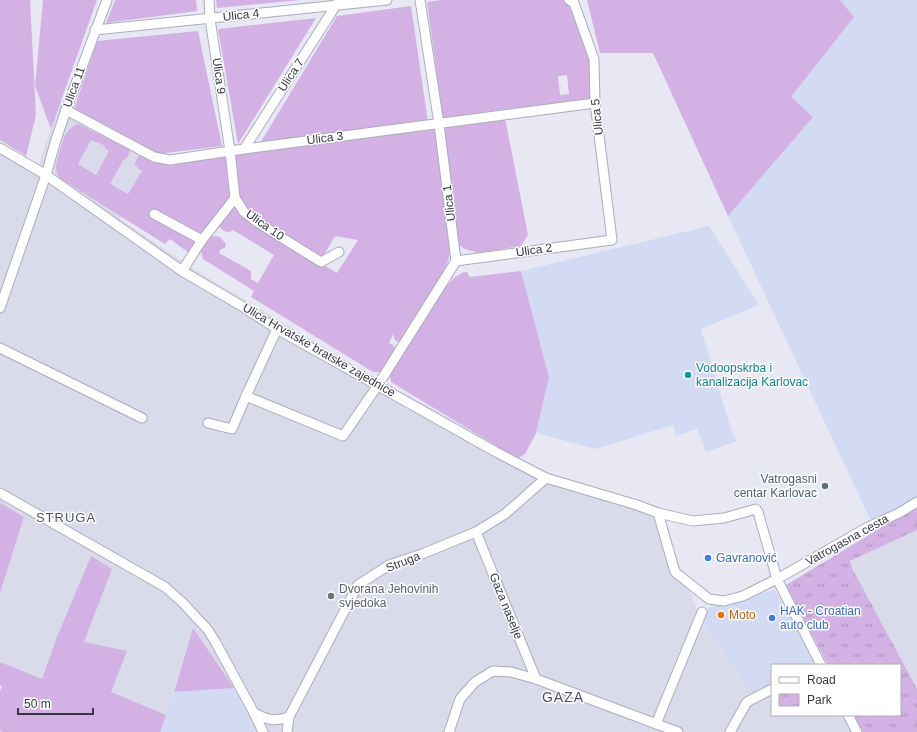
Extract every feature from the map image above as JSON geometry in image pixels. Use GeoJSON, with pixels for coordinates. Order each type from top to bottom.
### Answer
{"type":"FeatureCollection","features":[{"type":"Feature","properties":{"kind":"street","name":"Ulica 11"},"geometry":{"type":"LineString","coordinates":[[0,308],[46,175],[66,110],[107,0]]}},
{"type":"Feature","properties":{"kind":"street","name":"Ulica 9"},"geometry":{"type":"LineString","coordinates":[[209,0],[210,19],[230,151]]}},
{"type":"Feature","properties":{"kind":"street","name":"Ulica 4"},"geometry":{"type":"LineString","coordinates":[[95,30],[210,19],[337,3],[387,0]]}},
{"type":"Feature","properties":{"kind":"street","name":"Ulica 1"},"geometry":{"type":"LineString","coordinates":[[420,0],[439,124],[456,261]]}},
{"type":"Feature","properties":{"kind":"street","name":"Ulica 5"},"geometry":{"type":"LineString","coordinates":[[569,0],[574,3],[594,59],[595,103],[612,240]]}},
{"type":"Feature","properties":{"kind":"street","name":"Ulica 7"},"geometry":{"type":"LineString","coordinates":[[244,149],[337,3]]}},
{"type":"Feature","properties":{"kind":"street","name":"Ulica 3"},"geometry":{"type":"LineString","coordinates":[[66,110],[154,157],[170,160],[595,103]]}},
{"type":"Feature","properties":{"kind":"street","name":"Ulica Hrvatske bratske zajednice"},"geometry":{"type":"LineString","coordinates":[[0,148],[46,175],[182,271],[240,304],[277,328],[496,452],[546,478],[638,505],[658,513],[692,521],[724,518],[756,509],[777,579]]}},
{"type":"Feature","properties":{"kind":"street"},"geometry":{"type":"LineString","coordinates":[[182,271],[202,240],[235,198],[230,151]]}},
{"type":"Feature","properties":{"kind":"street","name":"Ulica 10"},"geometry":{"type":"LineString","coordinates":[[235,198],[244,212],[260,224],[321,262],[340,252]]}},
{"type":"Feature","properties":{"kind":"street"},"geometry":{"type":"LineString","coordinates":[[154,214],[202,240]]}},
{"type":"Feature","properties":{"kind":"street","name":"Ulica 2"},"geometry":{"type":"LineString","coordinates":[[456,261],[612,240]]}},
{"type":"Feature","properties":{"kind":"street"},"geometry":{"type":"LineString","coordinates":[[246,396],[343,436],[378,385],[456,261]]}},
{"type":"Feature","properties":{"kind":"street"},"geometry":{"type":"LineString","coordinates":[[208,423],[232,429],[277,328]]}},
{"type":"Feature","properties":{"kind":"street"},"geometry":{"type":"LineString","coordinates":[[0,348],[142,418]]}},
{"type":"Feature","properties":{"kind":"street","name":"Struga"},"geometry":{"type":"LineString","coordinates":[[288,732],[289,717],[358,585],[389,565],[422,554],[476,532],[505,514],[546,478]]}},
{"type":"Feature","properties":{"kind":"street"},"geometry":{"type":"LineString","coordinates":[[0,493],[165,587],[182,602],[208,630],[263,732]]}},
{"type":"Feature","properties":{"kind":"street","name":"Vatrogasna cesta"},"geometry":{"type":"LineString","coordinates":[[658,513],[675,572],[710,599],[724,601],[743,596],[777,579],[870,526],[899,513],[917,502]]}},
{"type":"Feature","properties":{"kind":"street","name":"Gaza naselje"},"geometry":{"type":"LineString","coordinates":[[476,532],[536,679]]}},
{"type":"Feature","properties":{"kind":"street"},"geometry":{"type":"LineString","coordinates":[[777,579],[820,664]]}},
{"type":"Feature","properties":{"kind":"street"},"geometry":{"type":"LineString","coordinates":[[656,724],[702,612]]}},
{"type":"Feature","properties":{"kind":"street"},"geometry":{"type":"LineString","coordinates":[[449,732],[460,699],[475,682],[493,671],[510,672],[536,679],[678,732]]}},
{"type":"Feature","properties":{"kind":"street"},"geometry":{"type":"LineString","coordinates":[[730,732],[747,702],[771,690]]}},
{"type":"Feature","properties":{"kind":"street"},"geometry":{"type":"LineString","coordinates":[[254,713],[266,718],[279,720],[289,717]]}},
{"type":"Feature","properties":{"kind":"street"},"geometry":{"type":"LineString","coordinates":[[849,716],[857,732]]}},
{"type":"Feature","properties":{"kind":"shaded area"},"geometry":{"type":"Polygon","coordinates":[[[840,0],[917,0],[917,499],[899,509],[871,521],[728,216],[813,117],[791,97],[854,17],[840,0]]]}},
{"type":"Feature","properties":{"kind":"shaded area"},"geometry":{"type":"Polygon","coordinates":[[[60,101],[158,154],[120,219],[195,270],[372,376],[433,409],[544,474],[652,509],[676,557],[701,620],[753,695],[771,684],[771,716],[855,716],[863,732],[255,732],[234,688],[193,628],[166,715],[111,692],[84,642],[112,569],[91,557],[57,637],[42,680],[0,662],[0,593],[24,517],[1,503],[0,505],[0,146],[37,170],[60,101]]]}},
{"type":"Feature","properties":{"kind":"shaded area"},"geometry":{"type":"Polygon","coordinates":[[[709,226],[759,305],[701,329],[732,432],[737,441],[706,452],[697,429],[676,436],[673,425],[596,449],[536,433],[549,377],[521,271],[709,226]]]}},
{"type":"Feature","properties":{"kind":"shaded area"},"geometry":{"type":"Polygon","coordinates":[[[917,530],[917,689],[852,568],[850,561],[917,530]]]}},
{"type":"Feature","properties":{"kind":"shaded area"},"geometry":{"type":"Polygon","coordinates":[[[775,590],[815,661],[809,664],[771,664],[771,684],[753,695],[701,620],[709,607],[775,590]]]}},
{"type":"Feature","properties":{"kind":"shaded area"},"geometry":{"type":"Polygon","coordinates":[[[234,688],[255,732],[160,732],[174,692],[234,688]]]}},
{"type":"Feature","properties":{"kind":"green space"},"geometry":{"type":"Polygon","coordinates":[[[0,0],[30,0],[36,115],[26,156],[0,140],[0,0]]]}},
{"type":"Feature","properties":{"kind":"green space"},"geometry":{"type":"Polygon","coordinates":[[[43,0],[97,0],[51,129],[35,86],[43,0]]]}},
{"type":"Feature","properties":{"kind":"green space"},"geometry":{"type":"Polygon","coordinates":[[[115,0],[196,0],[197,11],[106,23],[115,0]]]}},
{"type":"Feature","properties":{"kind":"green space"},"geometry":{"type":"Polygon","coordinates":[[[216,0],[301,0],[217,8],[216,0]]]}},
{"type":"Feature","properties":{"kind":"green space"},"geometry":{"type":"Polygon","coordinates":[[[441,0],[563,0],[571,6],[592,60],[592,98],[586,102],[504,109],[443,120],[427,2],[441,0]],[[567,75],[558,76],[560,95],[569,94],[567,75]]]}},
{"type":"Feature","properties":{"kind":"green space"},"geometry":{"type":"Polygon","coordinates":[[[587,0],[840,0],[854,17],[791,97],[813,117],[728,216],[653,53],[600,53],[587,0]]]}},
{"type":"Feature","properties":{"kind":"green space"},"geometry":{"type":"Polygon","coordinates":[[[411,6],[428,122],[259,145],[337,16],[411,6]]]}},
{"type":"Feature","properties":{"kind":"green space"},"geometry":{"type":"Polygon","coordinates":[[[316,18],[238,144],[218,29],[316,18]]]}},
{"type":"Feature","properties":{"kind":"green space"},"geometry":{"type":"Polygon","coordinates":[[[198,31],[222,146],[158,154],[74,109],[97,41],[198,31]]]}},
{"type":"Feature","properties":{"kind":"green space"},"geometry":{"type":"Polygon","coordinates":[[[505,118],[528,235],[521,246],[478,253],[465,249],[460,246],[456,240],[443,130],[445,127],[505,118]]]}},
{"type":"Feature","properties":{"kind":"green space"},"geometry":{"type":"Polygon","coordinates":[[[78,124],[130,149],[128,156],[123,160],[110,184],[128,194],[142,171],[134,164],[140,154],[154,160],[222,155],[227,158],[231,195],[189,253],[170,239],[165,244],[60,178],[57,173],[56,166],[62,142],[68,131],[78,124]],[[91,140],[78,164],[96,175],[109,151],[105,148],[105,146],[98,142],[97,143],[91,140]]]}},
{"type":"Feature","properties":{"kind":"green space"},"geometry":{"type":"Polygon","coordinates":[[[434,127],[437,130],[451,242],[449,258],[445,270],[400,342],[395,340],[393,334],[389,343],[394,346],[395,351],[380,372],[373,372],[251,297],[254,291],[203,259],[201,251],[207,241],[211,237],[220,237],[226,244],[225,248],[221,249],[219,253],[251,271],[251,279],[258,283],[274,255],[233,230],[227,232],[220,228],[220,223],[232,207],[235,206],[257,225],[337,273],[358,240],[335,236],[324,255],[319,257],[263,224],[239,203],[233,159],[235,154],[434,127]]]}},
{"type":"Feature","properties":{"kind":"green space"},"geometry":{"type":"Polygon","coordinates":[[[521,271],[549,377],[536,433],[525,454],[516,458],[391,382],[390,376],[441,292],[455,277],[464,272],[467,272],[470,277],[521,271]]]}},
{"type":"Feature","properties":{"kind":"green space"},"geometry":{"type":"Polygon","coordinates":[[[1,503],[24,517],[0,593],[0,505],[1,503]]]}},
{"type":"Feature","properties":{"kind":"green space"},"geometry":{"type":"Polygon","coordinates":[[[917,506],[917,530],[850,561],[852,568],[917,689],[917,732],[863,732],[855,716],[901,716],[901,664],[827,664],[786,585],[917,506]]]}},
{"type":"Feature","properties":{"kind":"green space"},"geometry":{"type":"Polygon","coordinates":[[[91,556],[112,569],[84,642],[127,651],[111,692],[166,715],[160,732],[0,731],[0,691],[2,686],[0,685],[0,662],[42,679],[57,637],[91,556]]]}},
{"type":"Feature","properties":{"kind":"green space"},"geometry":{"type":"Polygon","coordinates":[[[193,628],[234,688],[174,692],[193,628]]]}},
{"type":"Feature","properties":{"kind":"place","name":"Vodoopskrba i kanalizacija Karlovac"},"geometry":{"type":"Point","coordinates":[688,375]}},
{"type":"Feature","properties":{"kind":"place","name":"Vatrogasni centar Karlovac"},"geometry":{"type":"Point","coordinates":[825,486]}},
{"type":"Feature","properties":{"kind":"place","name":"Gavranović"},"geometry":{"type":"Point","coordinates":[708,558]}},
{"type":"Feature","properties":{"kind":"place","name":"Dvorana Jehovinih svjedoka"},"geometry":{"type":"Point","coordinates":[331,596]}},
{"type":"Feature","properties":{"kind":"place","name":"Moto"},"geometry":{"type":"Point","coordinates":[721,615]}},
{"type":"Feature","properties":{"kind":"place","name":"HAK - Croatian auto club"},"geometry":{"type":"Point","coordinates":[772,618]}},
{"type":"Feature","properties":{"kind":"district","name":"STRUGA"},"geometry":{"type":"Point","coordinates":[66,517]}},
{"type":"Feature","properties":{"kind":"district","name":"GAZA"},"geometry":{"type":"Point","coordinates":[563,697]}}]}
